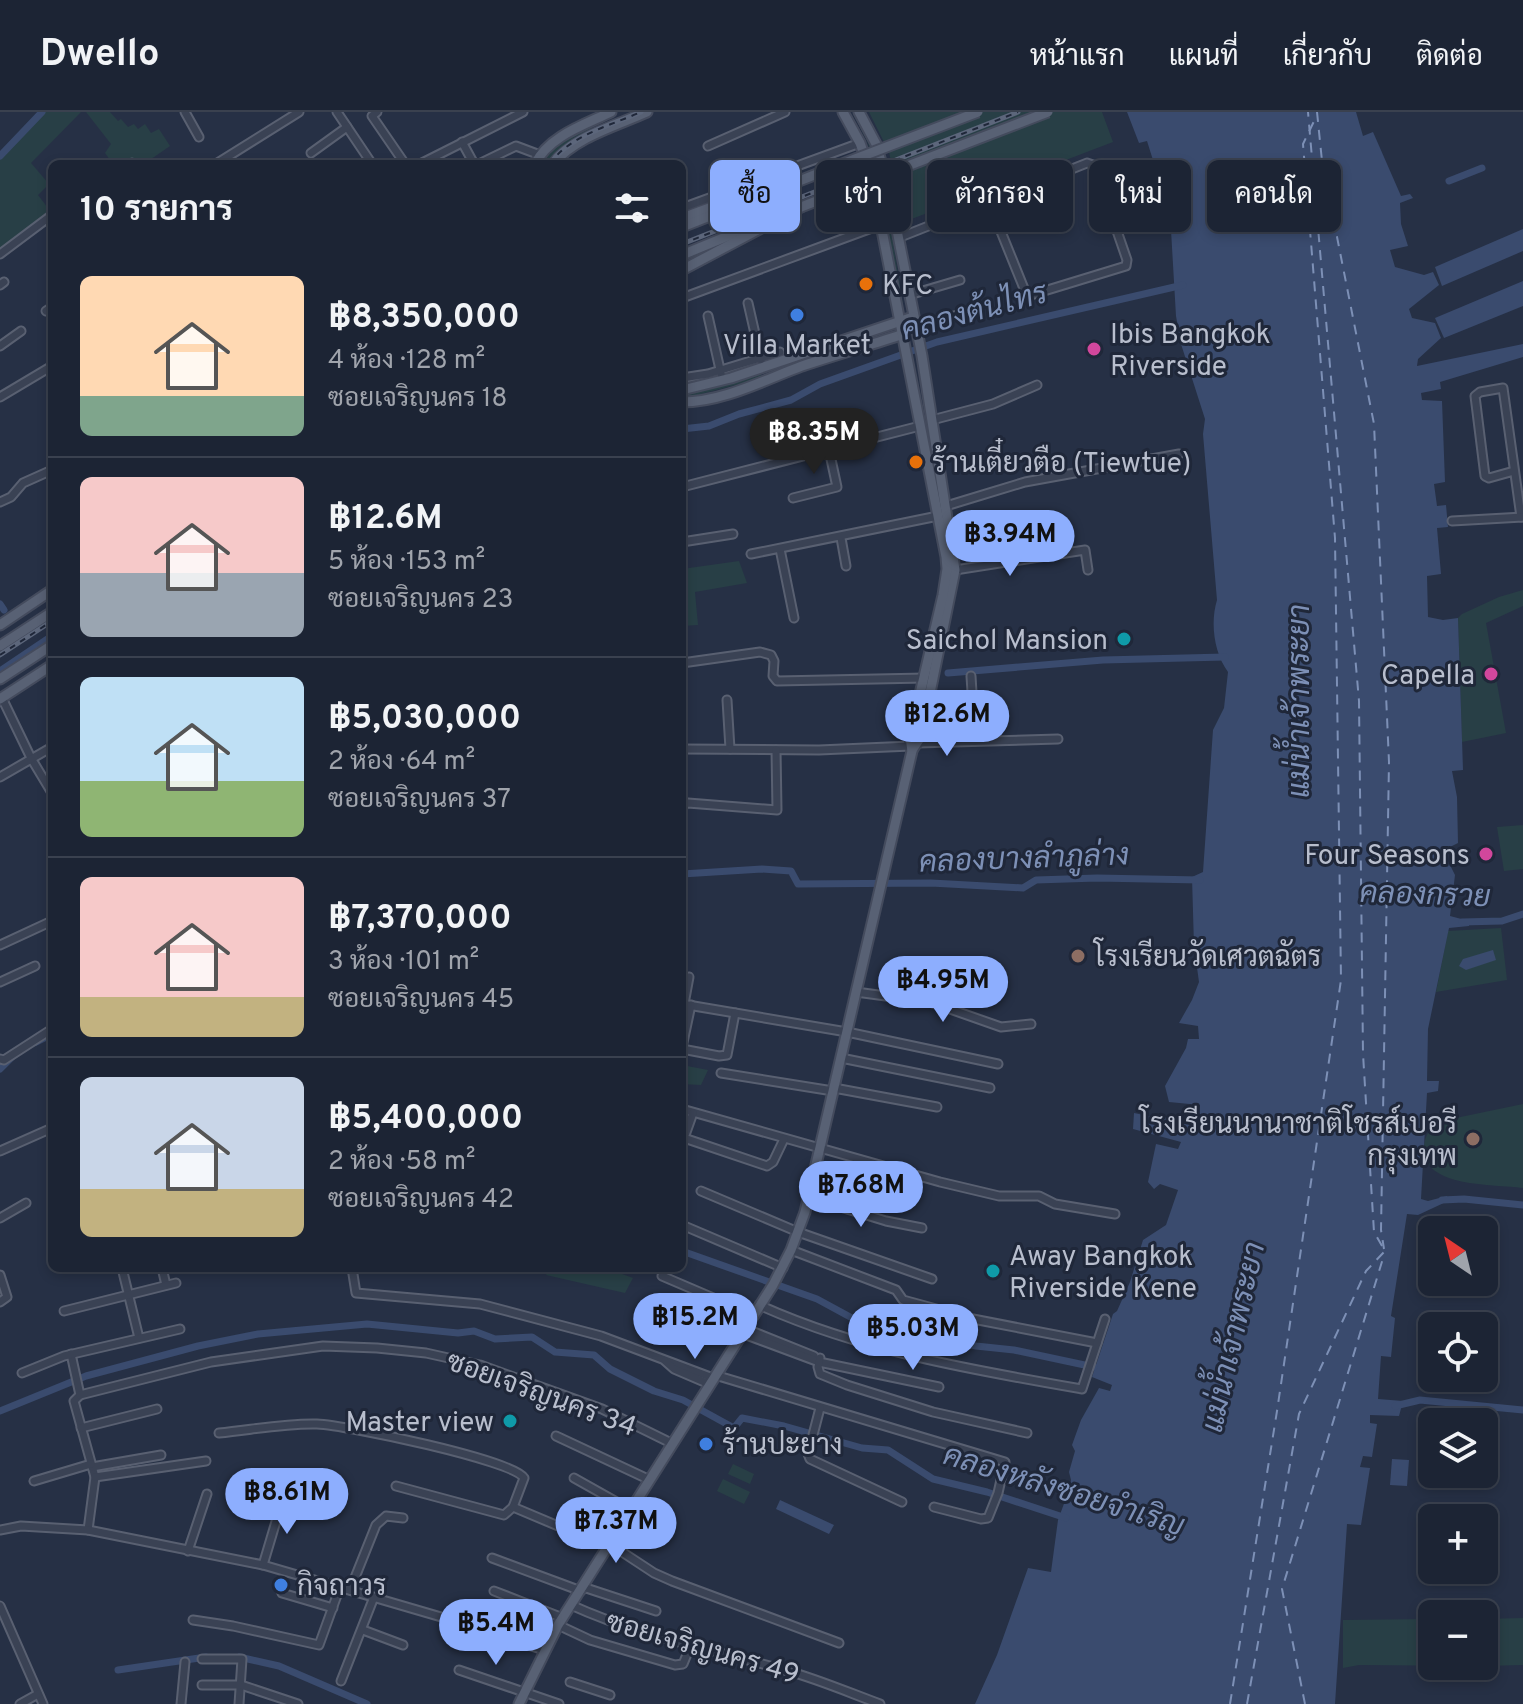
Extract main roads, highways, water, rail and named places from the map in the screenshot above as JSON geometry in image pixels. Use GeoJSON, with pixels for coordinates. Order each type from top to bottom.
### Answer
{"type":"FeatureCollection","features":[{"type":"Feature","properties":{"kind":"main road"},"geometry":{"type":"LineString","coordinates":[[538,159],[555,140],[596,115],[611,112]]}},
{"type":"Feature","properties":{"kind":"main road"},"geometry":{"type":"LineString","coordinates":[[557,160],[569,149],[647,112]]}},
{"type":"Feature","properties":{"kind":"main road"},"geometry":{"type":"LineString","coordinates":[[843,112],[860,143],[871,174],[947,569],[910,737],[914,747]]}},
{"type":"Feature","properties":{"kind":"main road"},"geometry":{"type":"LineString","coordinates":[[519,1704],[560,1622],[774,1283],[791,1250],[808,1197],[882,878],[914,747],[921,737],[943,639],[955,570],[946,506],[922,356],[884,167],[859,112]]}},
{"type":"Feature","properties":{"kind":"main road"},"geometry":{"type":"LineString","coordinates":[[686,225],[978,112]]}},
{"type":"Feature","properties":{"kind":"main road"},"geometry":{"type":"LineString","coordinates":[[686,253],[1048,112]]}},
{"type":"Feature","properties":{"kind":"main road"},"geometry":{"type":"LineString","coordinates":[[596,115],[604,131]]}},
{"type":"Feature","properties":{"kind":"main road"},"geometry":{"type":"LineString","coordinates":[[686,217],[855,159]]}},
{"type":"Feature","properties":{"kind":"main road"},"geometry":{"type":"LineString","coordinates":[[686,268],[801,207]]}},
{"type":"Feature","properties":{"kind":"main road"},"geometry":{"type":"LineString","coordinates":[[686,388],[899,321],[914,324]]}},
{"type":"Feature","properties":{"kind":"main road"},"geometry":{"type":"LineString","coordinates":[[686,402],[696,402],[901,335],[914,324]]}},
{"type":"Feature","properties":{"kind":"main road"},"geometry":{"type":"LineString","coordinates":[[763,363],[770,378]]}},
{"type":"Feature","properties":{"kind":"main road"},"geometry":{"type":"LineString","coordinates":[[0,625],[48,593]]}},
{"type":"Feature","properties":{"kind":"main road"},"geometry":{"type":"LineString","coordinates":[[0,646],[48,615]]}},
{"type":"Feature","properties":{"kind":"main road"},"geometry":{"type":"LineString","coordinates":[[0,679],[48,648]]}},
{"type":"Feature","properties":{"kind":"main road"},"geometry":{"type":"LineString","coordinates":[[1,698],[48,668]]}},
{"type":"Feature","properties":{"kind":"water","name":"แม่น้ำเจ้าพระยา"},"geometry":{"type":"Polygon","coordinates":[[[1127,112],[1356,112],[1363,136],[1373,132],[1401,196],[1410,194],[1413,198],[1400,203],[1401,224],[1408,246],[1390,250],[1395,267],[1424,275],[1433,272],[1439,285],[1409,309],[1412,318],[1435,323],[1441,338],[1418,359],[1417,366],[1523,344],[1523,357],[1440,382],[1441,389],[1421,393],[1422,400],[1442,401],[1445,482],[1434,484],[1437,506],[1446,505],[1448,527],[1437,528],[1441,574],[1427,576],[1428,617],[1443,620],[1458,618],[1463,770],[1452,771],[1457,797],[1458,843],[1450,847],[1448,861],[1455,875],[1450,916],[1469,921],[1469,926],[1449,928],[1428,1029],[1427,1081],[1439,1081],[1438,1091],[1427,1093],[1421,1199],[1428,1201],[1447,1196],[1448,1201],[1418,1215],[1407,1214],[1391,1316],[1395,1318],[1391,1357],[1381,1356],[1378,1399],[1403,1401],[1399,1416],[1370,1415],[1370,1423],[1377,1424],[1372,1457],[1363,1456],[1360,1467],[1370,1468],[1361,1525],[1347,1524],[1335,1704],[975,1704],[997,1655],[1028,1568],[1051,1572],[1058,1520],[1071,1480],[1069,1472],[1075,1451],[1072,1445],[1081,1420],[1099,1388],[1110,1391],[1112,1385],[1092,1377],[1113,1314],[1130,1282],[1143,1240],[1166,1225],[1178,1190],[1160,1184],[1154,1189],[1148,1182],[1156,1144],[1178,1149],[1181,1142],[1133,1129],[1134,1113],[1149,1116],[1158,1122],[1166,1117],[1199,1119],[1200,1105],[1169,1102],[1165,1086],[1188,1039],[1199,1039],[1198,1026],[1179,1023],[1199,982],[1194,946],[1192,877],[1203,872],[1213,730],[1224,708],[1228,672],[1219,656],[1214,628],[1217,600],[1203,434],[1205,419],[1181,344],[1176,316],[1171,232],[1191,232],[1191,160],[1153,160],[1147,141],[1139,143],[1127,112]]]}},
{"type":"Feature","properties":{"kind":"water"},"geometry":{"type":"Polygon","coordinates":[[[1523,229],[1523,251],[1442,286],[1435,267],[1523,229]]]}},
{"type":"Feature","properties":{"kind":"water"},"geometry":{"type":"Polygon","coordinates":[[[1523,281],[1523,306],[1444,338],[1435,318],[1523,281]]]}},
{"type":"Feature","properties":{"kind":"water"},"geometry":{"type":"Polygon","coordinates":[[[1493,950],[1496,960],[1466,970],[1459,966],[1463,959],[1493,950]]]}},
{"type":"Feature","properties":{"kind":"water"},"geometry":{"type":"Polygon","coordinates":[[[1392,1459],[1409,1460],[1407,1486],[1390,1485],[1392,1459]]]}},
{"type":"Feature","properties":{"kind":"water"},"geometry":{"type":"Polygon","coordinates":[[[780,1500],[834,1525],[829,1534],[776,1509],[780,1500]]]}},
{"type":"Feature","properties":{"kind":"waterway"},"geometry":{"type":"LineString","coordinates":[[0,156],[42,112]]}},
{"type":"Feature","properties":{"kind":"waterway"},"geometry":{"type":"LineString","coordinates":[[1449,181],[1482,168]]}},
{"type":"Feature","properties":{"kind":"waterway","name":"คลองต้นไทร"},"geometry":{"type":"LineString","coordinates":[[686,429],[709,426],[791,400],[820,384],[937,342],[1183,285]]}},
{"type":"Feature","properties":{"kind":"waterway"},"geometry":{"type":"LineString","coordinates":[[0,604],[4,610]]}},
{"type":"Feature","properties":{"kind":"waterway","name":"คลองต้นไทร"},"geometry":{"type":"LineString","coordinates":[[0,671],[48,639]]}},
{"type":"Feature","properties":{"kind":"waterway"},"geometry":{"type":"LineString","coordinates":[[948,673],[1103,660],[1225,657]]}},
{"type":"Feature","properties":{"kind":"waterway","name":"คลองบางลำภูล่าง"},"geometry":{"type":"LineString","coordinates":[[686,874],[762,869],[791,871],[798,884],[931,883],[1023,888],[1036,880],[1200,880]]}},
{"type":"Feature","properties":{"kind":"waterway","name":"คลองกรวย"},"geometry":{"type":"LineString","coordinates":[[1462,922],[1502,921],[1523,914]]}},
{"type":"Feature","properties":{"kind":"waterway","name":"คลองบางลำภูล่าง"},"geometry":{"type":"LineString","coordinates":[[36,1042],[48,1036]]}},
{"type":"Feature","properties":{"kind":"waterway","name":"คลองบางลำภูล่าง"},"geometry":{"type":"LineString","coordinates":[[0,1069],[12,1057]]}},
{"type":"Feature","properties":{"kind":"waterway"},"geometry":{"type":"LineString","coordinates":[[1442,1200],[1523,1205]]}},
{"type":"Feature","properties":{"kind":"waterway"},"geometry":{"type":"LineString","coordinates":[[686,1252],[817,1299],[852,1318],[976,1346],[1014,1350],[1094,1367]]}},
{"type":"Feature","properties":{"kind":"waterway","name":"คลองหลังซอยจำเริญ"},"geometry":{"type":"LineString","coordinates":[[0,1411],[86,1376],[198,1346],[258,1334],[367,1324],[458,1333],[474,1331],[495,1339],[532,1337],[555,1352],[594,1355],[610,1369],[654,1391],[683,1400],[734,1428],[742,1418],[784,1426],[862,1448],[888,1450],[933,1479],[987,1492],[1066,1518]]}},
{"type":"Feature","properties":{"kind":"waterway"},"geometry":{"type":"LineString","coordinates":[[1395,1406],[1420,1400],[1523,1410]]}},
{"type":"Feature","properties":{"kind":"waterway"},"geometry":{"type":"LineString","coordinates":[[118,1670],[206,1657]]}},
{"type":"Feature","properties":{"kind":"waterway"},"geometry":{"type":"LineString","coordinates":[[239,1657],[279,1666],[367,1704]]}},
{"type":"Feature","properties":{"kind":"railway"},"geometry":{"type":"LineString","coordinates":[[553,160],[579,139],[641,112]]}},
{"type":"Feature","properties":{"kind":"railway"},"geometry":{"type":"LineString","coordinates":[[686,242],[1018,112]]}},
{"type":"Feature","properties":{"kind":"railway"},"geometry":{"type":"LineString","coordinates":[[0,655],[48,624]]}},
{"type":"Feature","properties":{"kind":"place","name":"KFC"},"geometry":{"type":"Point","coordinates":[866,284]}},
{"type":"Feature","properties":{"kind":"place","name":"Villa Market"},"geometry":{"type":"Point","coordinates":[797,315]}},
{"type":"Feature","properties":{"kind":"place","name":"Ibis Bangkok Riverside"},"geometry":{"type":"Point","coordinates":[1094,349]}},
{"type":"Feature","properties":{"kind":"place","name":"ร้านเตี๋ยวตือ (Tiewtue)"},"geometry":{"type":"Point","coordinates":[916,462]}},
{"type":"Feature","properties":{"kind":"place","name":"Saichol Mansion"},"geometry":{"type":"Point","coordinates":[1124,639]}},
{"type":"Feature","properties":{"kind":"place","name":"Capella"},"geometry":{"type":"Point","coordinates":[1491,674]}},
{"type":"Feature","properties":{"kind":"place","name":"Four Seasons"},"geometry":{"type":"Point","coordinates":[1486,854]}},
{"type":"Feature","properties":{"kind":"place","name":"โรงเรียนวัดเศวตฉัตร"},"geometry":{"type":"Point","coordinates":[1078,956]}},
{"type":"Feature","properties":{"kind":"place","name":"โรงเรียนนานาชาติโชรส์เบอรี กรุงเทพ"},"geometry":{"type":"Point","coordinates":[1473,1139]}},
{"type":"Feature","properties":{"kind":"place","name":"Away Bangkok Riverside Kene"},"geometry":{"type":"Point","coordinates":[993,1271]}},
{"type":"Feature","properties":{"kind":"place","name":"Master view"},"geometry":{"type":"Point","coordinates":[510,1421]}},
{"type":"Feature","properties":{"kind":"place","name":"ร้านปะยาง"},"geometry":{"type":"Point","coordinates":[706,1444]}},
{"type":"Feature","properties":{"kind":"place","name":"กิจถาวร"},"geometry":{"type":"Point","coordinates":[281,1585]}}]}
